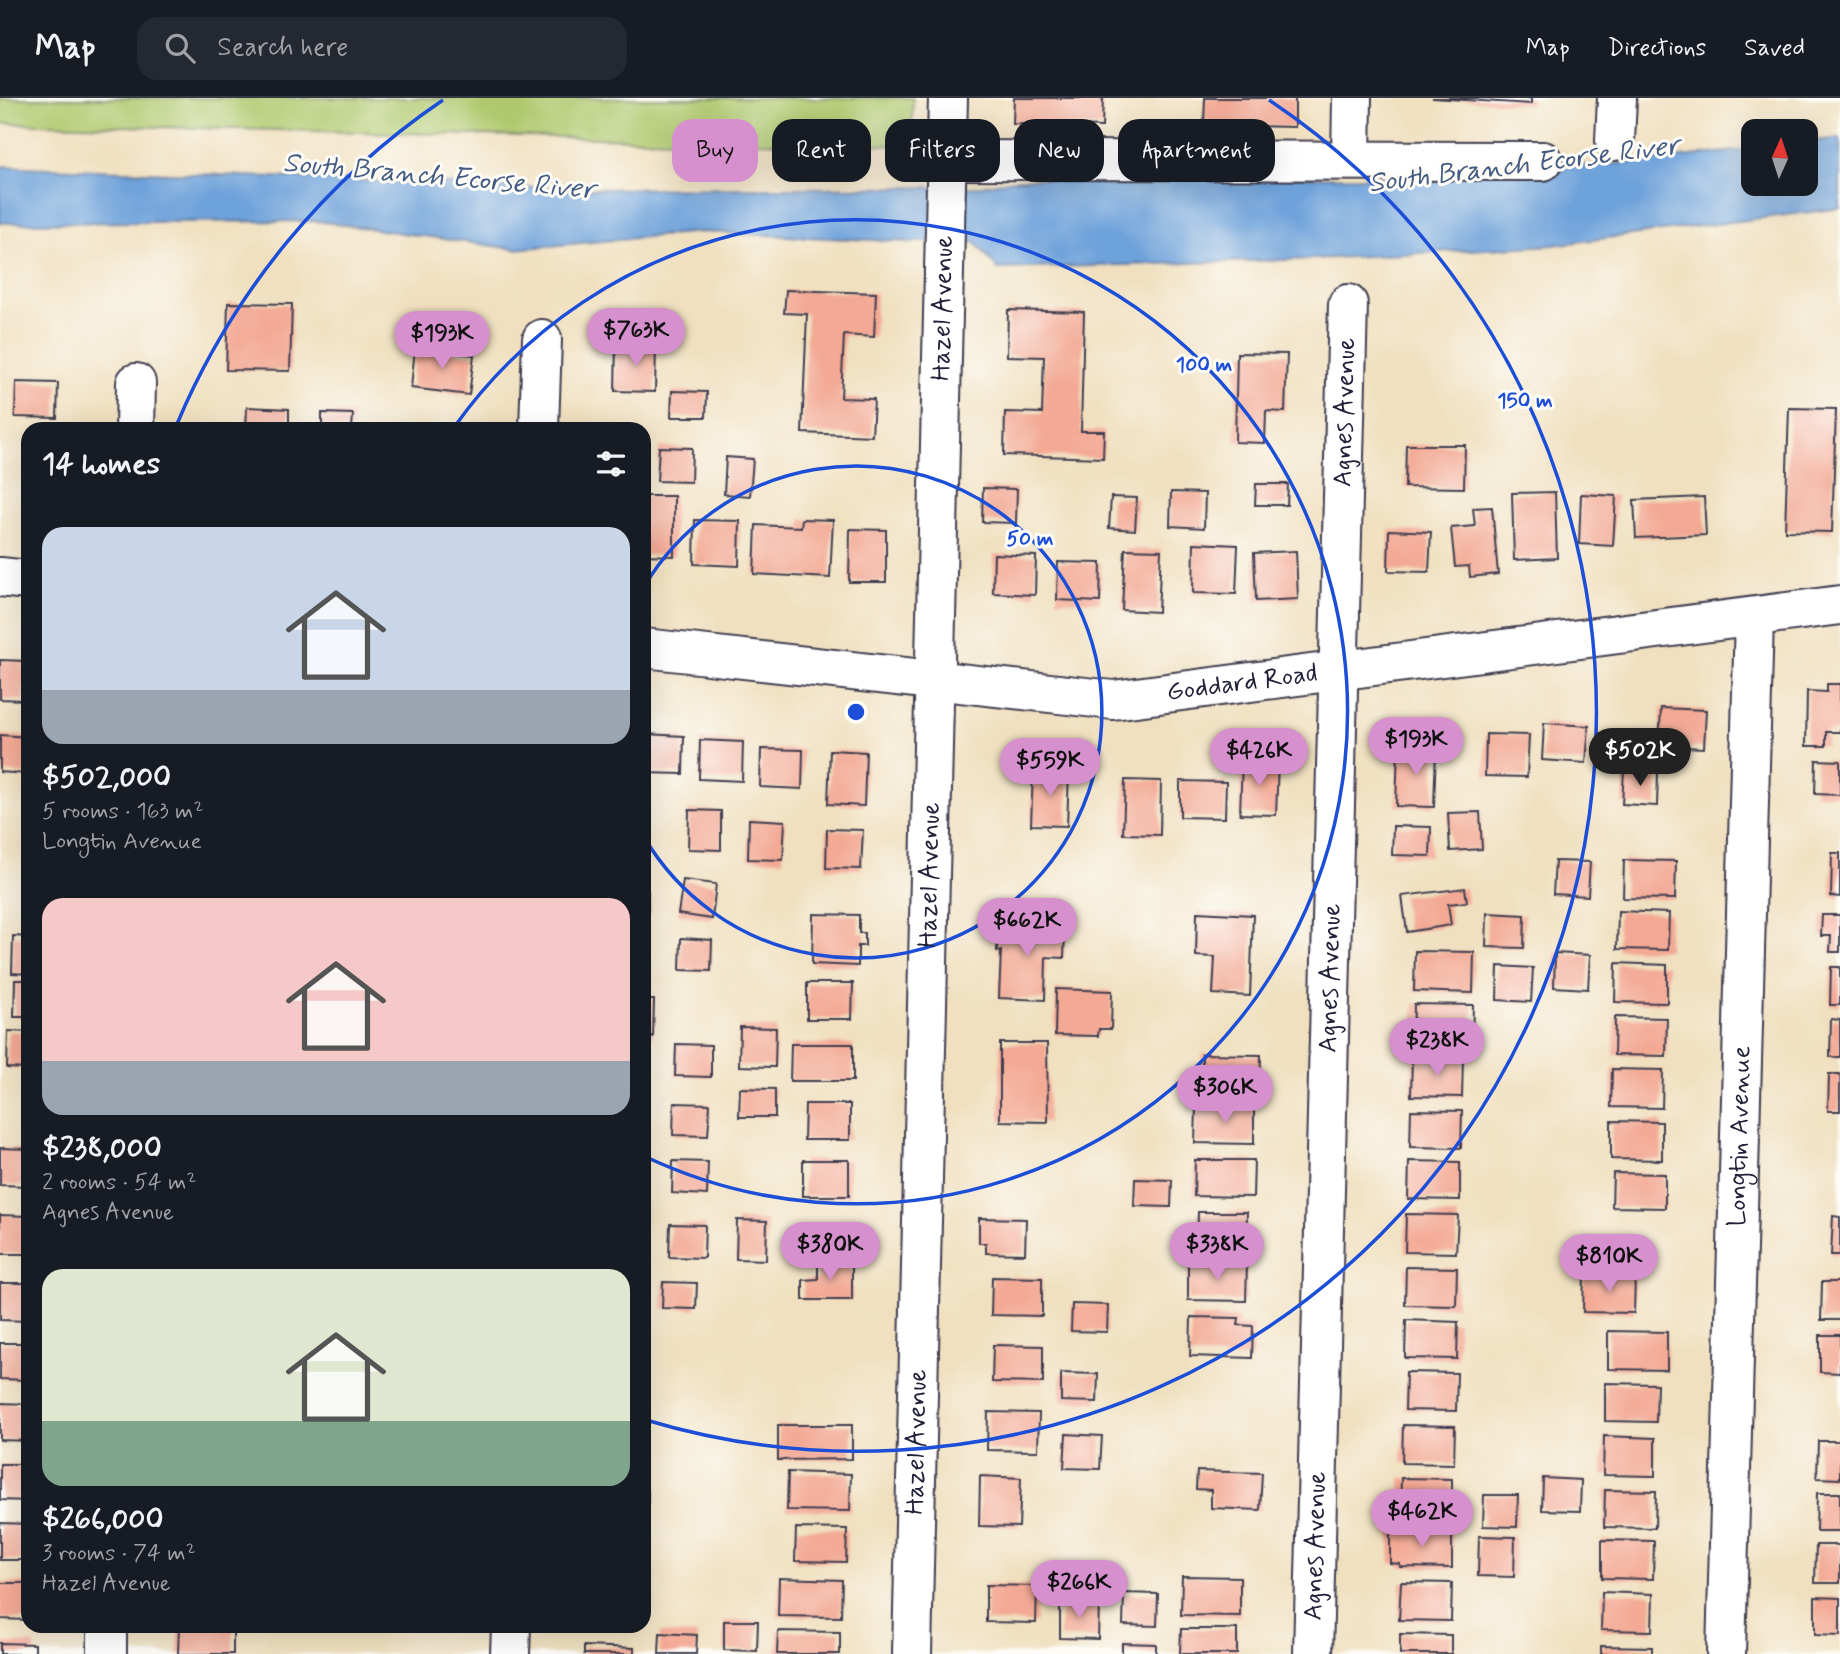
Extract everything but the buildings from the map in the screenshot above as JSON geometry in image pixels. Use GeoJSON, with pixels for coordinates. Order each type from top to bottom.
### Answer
{"type":"FeatureCollection","features":[{"type":"Feature","properties":{"kind":"street","name":"Hazel Avenue"},"geometry":{"type":"LineString","coordinates":[[947,119],[948,98]]}},
{"type":"Feature","properties":{"kind":"street"},"geometry":{"type":"LineString","coordinates":[[1351,160],[1353,98]]}},
{"type":"Feature","properties":{"kind":"street"},"geometry":{"type":"LineString","coordinates":[[1615,141],[1617,98]]}},
{"type":"Feature","properties":{"kind":"street"},"geometry":{"type":"LineString","coordinates":[[1000,173],[1351,160],[1543,161]]}},
{"type":"Feature","properties":{"kind":"street","name":"Hazel Avenue"},"geometry":{"type":"LineString","coordinates":[[912,1654],[946,182]]}},
{"type":"Feature","properties":{"kind":"street","name":"Agnes Avenue"},"geometry":{"type":"LineString","coordinates":[[1313,1654],[1348,304]]}},
{"type":"Feature","properties":{"kind":"street"},"geometry":{"type":"LineString","coordinates":[[539,422],[542,339]]}},
{"type":"Feature","properties":{"kind":"street"},"geometry":{"type":"LineString","coordinates":[[135,422],[136,383]]}},
{"type":"Feature","properties":{"kind":"street"},"geometry":{"type":"LineString","coordinates":[[0,577],[21,579]]}},
{"type":"Feature","properties":{"kind":"street","name":"Goddard Road"},"geometry":{"type":"LineString","coordinates":[[651,649],[935,678],[1113,700],[1840,605]]}},
{"type":"Feature","properties":{"kind":"street","name":"Longtin Avenue"},"geometry":{"type":"LineString","coordinates":[[1726,1654],[1754,617]]}},
{"type":"Feature","properties":{"kind":"street"},"geometry":{"type":"LineString","coordinates":[[107,1633],[107,1654]]}},
{"type":"Feature","properties":{"kind":"street"},"geometry":{"type":"LineString","coordinates":[[510,1654],[511,1633]]}},
{"type":"Feature","properties":{"kind":"green space"},"geometry":{"type":"Polygon","coordinates":[[[0,98],[913,98],[912,119],[885,119],[885,145],[871,145],[871,119],[772,119],[772,142],[758,142],[758,119],[672,119],[672,140],[0,123],[0,98]]]}},
{"type":"Feature","properties":{"kind":"water"},"geometry":{"type":"Polygon","coordinates":[[[1840,138],[1840,208],[1553,245],[1317,259],[998,269],[975,242],[913,242],[701,232],[515,249],[317,221],[0,223],[0,166],[567,189],[976,187],[1014,180],[1014,182],[1104,182],[1104,179],[1118,178],[1118,182],[1275,182],[1275,178],[1376,177],[1627,163],[1741,150],[1741,196],[1818,196],[1818,141],[1840,138]]]}},
{"type":"Feature","properties":{"kind":"water label","name":"South Branch Ecorse River"},"geometry":{"type":"Point","coordinates":[1524,165]}},
{"type":"Feature","properties":{"kind":"water label","name":"South Branch Ecorse River"},"geometry":{"type":"Point","coordinates":[439,177]}}]}
